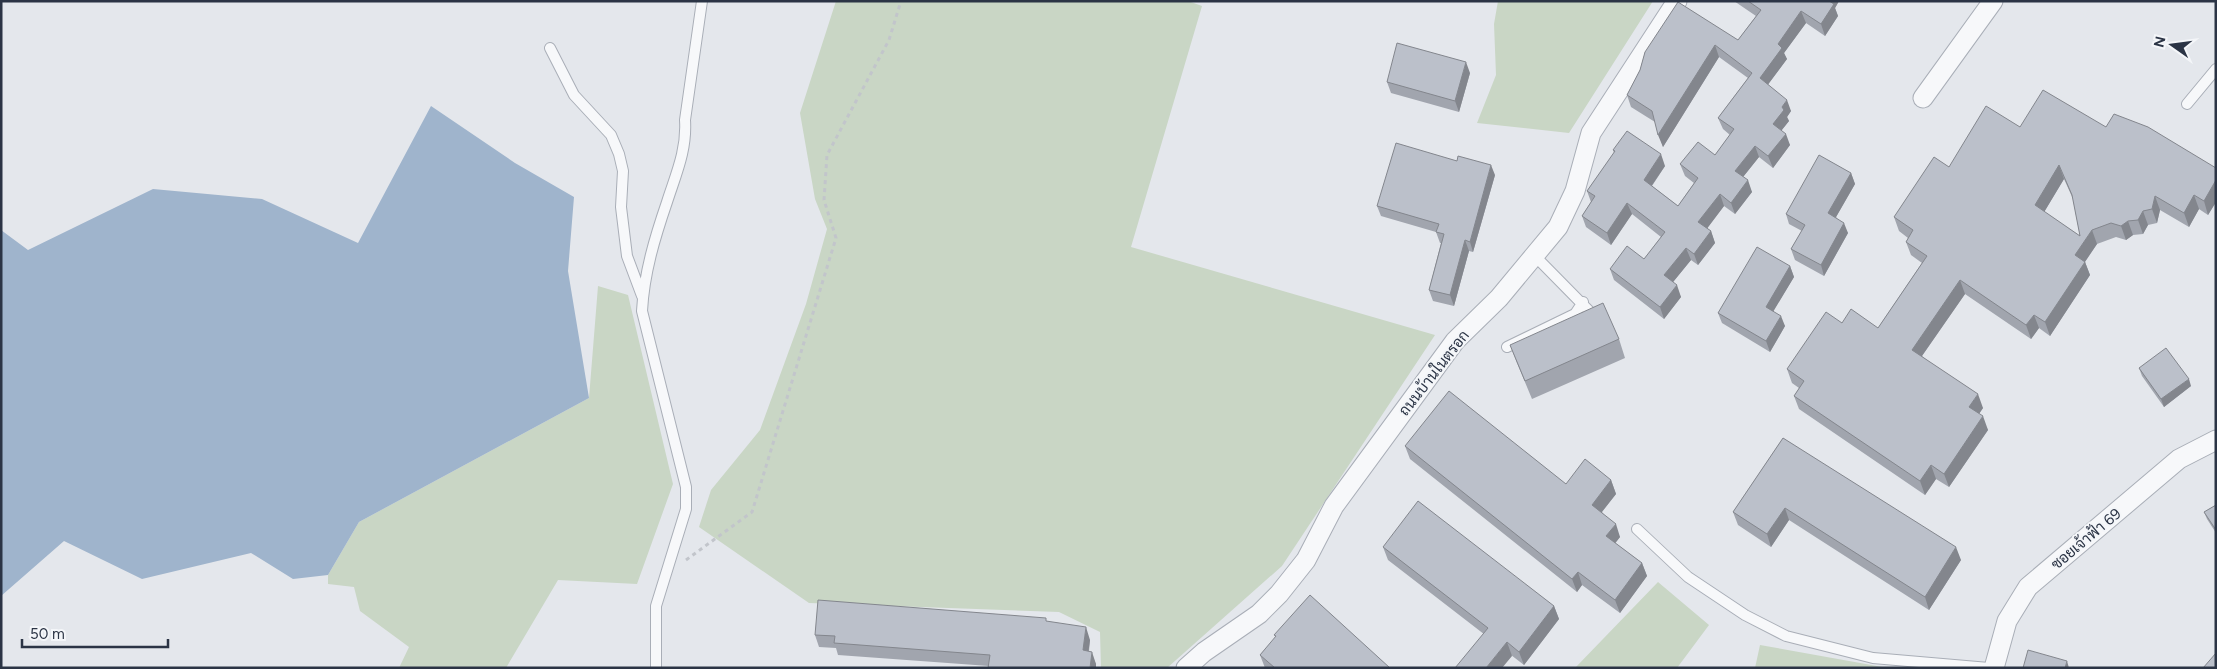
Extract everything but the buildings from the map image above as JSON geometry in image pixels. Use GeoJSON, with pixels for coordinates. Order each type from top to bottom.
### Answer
{"type":"FeatureCollection","features":[{"type":"Feature","properties":{"kind":"street","name":"ถนนบ้านในตรอก"},"geometry":{"type":"LineString","coordinates":[[1186,668],[1204,652],[1259,614],[1279,594],[1306,560],[1334,506],[1449,348],[1499,298],[1558,227],[1575,191],[1591,133],[1677,1]]}},
{"type":"Feature","properties":{"kind":"street"},"geometry":{"type":"LineString","coordinates":[[1923,98],[1993,1]]}},
{"type":"Feature","properties":{"kind":"street","name":"ซอยเจ้าฟ้า 69"},"geometry":{"type":"LineString","coordinates":[[1994,668],[2007,621],[2028,587],[2180,459],[2216,440]]}},
{"type":"Feature","properties":{"kind":"lane"},"geometry":{"type":"LineString","coordinates":[[656,668],[656,606],[668,574],[686,509],[686,487],[642,310],[642,297],[646,274],[686,138],[685,120],[702,1]]}},
{"type":"Feature","properties":{"kind":"lane"},"geometry":{"type":"LineString","coordinates":[[550,48],[574,95],[611,135],[619,154],[623,172],[621,207],[627,256],[642,297]]}},
{"type":"Feature","properties":{"kind":"lane"},"geometry":{"type":"LineString","coordinates":[[2187,104],[2216,69]]}},
{"type":"Feature","properties":{"kind":"lane"},"geometry":{"type":"LineString","coordinates":[[1534,255],[1599,320]]}},
{"type":"Feature","properties":{"kind":"lane"},"geometry":{"type":"LineString","coordinates":[[1506,347],[1575,314],[1583,302]]}},
{"type":"Feature","properties":{"kind":"lane"},"geometry":{"type":"LineString","coordinates":[[1637,529],[1688,577],[1745,615],[1786,636],[1873,658],[1989,668]]}},
{"type":"Feature","properties":{"kind":"path"},"geometry":{"type":"LineString","coordinates":[[668,574],[752,512],[836,238],[824,200],[827,154],[889,40],[901,1]]}},
{"type":"Feature","properties":{"kind":"green space"},"geometry":{"type":"Polygon","coordinates":[[[836,1],[1188,1],[1202,6],[1131,247],[1435,335],[1282,566],[1167,668],[1101,668],[1100,632],[1059,612],[809,603],[699,527],[711,490],[760,430],[806,304],[827,229],[815,199],[800,113],[836,1]]]}},
{"type":"Feature","properties":{"kind":"green space"},"geometry":{"type":"Polygon","coordinates":[[[1498,1],[1653,1],[1569,133],[1477,123],[1496,75],[1494,24],[1498,1]]]}},
{"type":"Feature","properties":{"kind":"green space"},"geometry":{"type":"Polygon","coordinates":[[[598,286],[628,295],[673,484],[637,584],[558,580],[506,668],[399,668],[409,647],[360,611],[354,587],[328,584],[328,575],[359,522],[589,398],[598,286]]]}},
{"type":"Feature","properties":{"kind":"green space"},"geometry":{"type":"Polygon","coordinates":[[[1658,582],[1709,625],[1677,668],[1575,668],[1658,582]]]}},
{"type":"Feature","properties":{"kind":"green space"},"geometry":{"type":"Polygon","coordinates":[[[1760,645],[1888,668],[1755,668],[1760,645]]]}},
{"type":"Feature","properties":{"kind":"water"},"geometry":{"type":"Polygon","coordinates":[[[431,106],[515,163],[574,197],[568,271],[589,398],[359,522],[328,575],[293,579],[251,553],[142,579],[64,541],[1,596],[1,230],[28,250],[153,189],[262,199],[358,243],[431,106]]]}}]}
